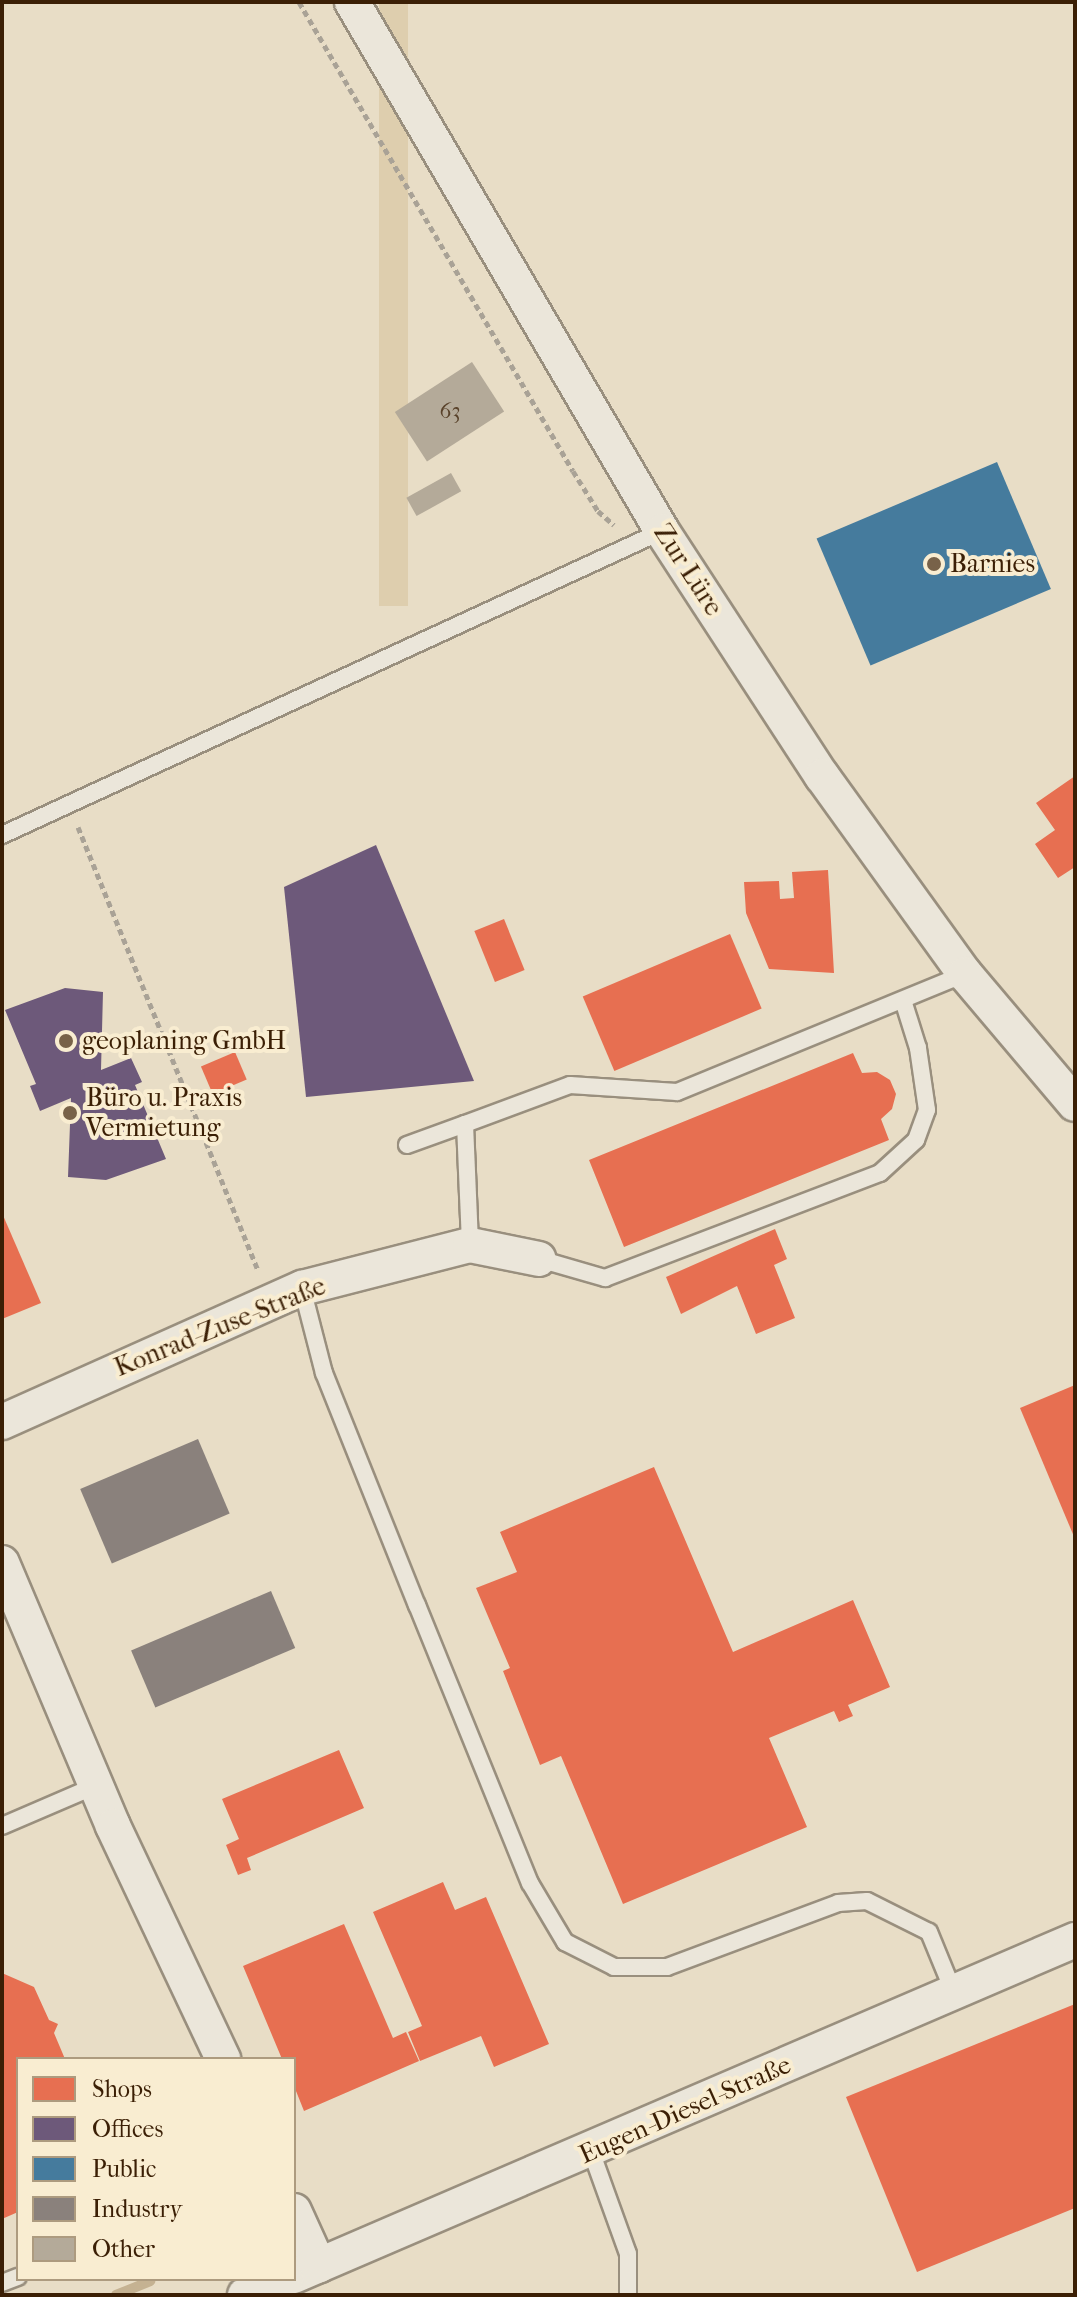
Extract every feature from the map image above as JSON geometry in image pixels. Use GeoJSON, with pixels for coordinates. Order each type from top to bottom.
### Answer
{"type":"FeatureCollection","features":[{"type":"Feature","properties":{"kind":"street","name":"Zur Lüre"},"geometry":{"type":"LineString","coordinates":[[352,2],[651,536],[965,974],[1075,1104]]}},
{"type":"Feature","properties":{"kind":"street","name":"Konrad-Zuse-Straße"},"geometry":{"type":"LineString","coordinates":[[2,1422],[302,1288],[470,1245],[539,1259]]}},
{"type":"Feature","properties":{"kind":"street"},"geometry":{"type":"LineString","coordinates":[[2,1563],[95,1786],[222,2057]]}},
{"type":"Feature","properties":{"kind":"street","name":"Eugen-Diesel-Straße"},"geometry":{"type":"LineString","coordinates":[[306,2271],[591,2151],[1075,1940]]}},
{"type":"Feature","properties":{"kind":"street"},"geometry":{"type":"LineString","coordinates":[[296,2221],[306,2271]]}},
{"type":"Feature","properties":{"kind":"street"},"geometry":{"type":"LineString","coordinates":[[245,2295],[281,2281]]}},
{"type":"Feature","properties":{"kind":"lane"},"geometry":{"type":"LineString","coordinates":[[2,835],[651,536]]}},
{"type":"Feature","properties":{"kind":"lane"},"geometry":{"type":"LineString","coordinates":[[407,1145],[570,1085],[677,1092],[965,974]]}},
{"type":"Feature","properties":{"kind":"lane"},"geometry":{"type":"LineString","coordinates":[[539,1259],[605,1278],[880,1173],[916,1140],[927,1110],[918,1048],[903,1000]]}},
{"type":"Feature","properties":{"kind":"lane"},"geometry":{"type":"LineString","coordinates":[[465,1124],[470,1245]]}},
{"type":"Feature","properties":{"kind":"lane"},"geometry":{"type":"LineString","coordinates":[[302,1288],[324,1373],[417,1605],[530,1883],[565,1942],[614,1967],[667,1967],[838,1903],[867,1901],[929,1932],[954,1993]]}},
{"type":"Feature","properties":{"kind":"lane"},"geometry":{"type":"LineString","coordinates":[[2,1826],[95,1786]]}},
{"type":"Feature","properties":{"kind":"lane"},"geometry":{"type":"LineString","coordinates":[[591,2151],[628,2254],[628,2295]]}},
{"type":"Feature","properties":{"kind":"path"},"geometry":{"type":"LineString","coordinates":[[299,2],[598,511],[651,536]]}},
{"type":"Feature","properties":{"kind":"path"},"geometry":{"type":"LineString","coordinates":[[70,806],[271,1300]]}},
{"type":"Feature","properties":{"kind":"shaded area"},"geometry":{"type":"Polygon","coordinates":[[[379,2],[408,2],[408,606],[379,606],[379,2]]]}},
{"type":"Feature","properties":{"kind":"building: Shops"},"geometry":{"type":"Polygon","coordinates":[[[1075,776],[1075,867],[1058,878],[1035,844],[1055,830],[1036,803],[1075,776]]]}},
{"type":"Feature","properties":{"kind":"building: Shops"},"geometry":{"type":"Polygon","coordinates":[[[828,870],[834,973],[769,969],[746,913],[744,882],[779,881],[780,899],[794,898],[792,872],[828,870]]]}},
{"type":"Feature","properties":{"kind":"building: Shops"},"geometry":{"type":"Polygon","coordinates":[[[504,919],[525,970],[495,982],[474,931],[504,919]]]}},
{"type":"Feature","properties":{"kind":"building: Shops"},"geometry":{"type":"Polygon","coordinates":[[[730,934],[762,1009],[614,1071],[583,997],[730,934]]]}},
{"type":"Feature","properties":{"kind":"building: Shops"},"geometry":{"type":"Polygon","coordinates":[[[235,1052],[247,1080],[213,1094],[201,1066],[235,1052]]]}},
{"type":"Feature","properties":{"kind":"building: Shops"},"geometry":{"type":"Polygon","coordinates":[[[853,1053],[862,1073],[877,1072],[890,1080],[896,1094],[892,1109],[881,1119],[889,1140],[624,1247],[589,1160],[853,1053]]]}},
{"type":"Feature","properties":{"kind":"building: Shops"},"geometry":{"type":"Polygon","coordinates":[[[2,1213],[41,1303],[2,1319],[2,1213]]]}},
{"type":"Feature","properties":{"kind":"building: Shops"},"geometry":{"type":"Polygon","coordinates":[[[775,1229],[787,1259],[774,1265],[795,1318],[756,1334],[737,1286],[681,1314],[666,1277],[775,1229]]]}},
{"type":"Feature","properties":{"kind":"building: Shops"},"geometry":{"type":"Polygon","coordinates":[[[1075,1385],[1075,1539],[1020,1408],[1075,1385]]]}},
{"type":"Feature","properties":{"kind":"building: Shops"},"geometry":{"type":"Polygon","coordinates":[[[654,1467],[733,1652],[853,1600],[890,1687],[848,1705],[853,1716],[839,1722],[834,1711],[769,1738],[807,1827],[623,1904],[561,1756],[540,1765],[503,1671],[510,1668],[476,1588],[517,1572],[500,1532],[654,1467]]]}},
{"type":"Feature","properties":{"kind":"building: Shops"},"geometry":{"type":"Polygon","coordinates":[[[339,1750],[364,1808],[247,1858],[251,1870],[238,1875],[226,1845],[239,1839],[222,1799],[339,1750]]]}},
{"type":"Feature","properties":{"kind":"building: Shops"},"geometry":{"type":"Polygon","coordinates":[[[443,1882],[455,1910],[486,1897],[549,2044],[494,2067],[481,2036],[420,2061],[408,2032],[422,2026],[373,1912],[443,1882]]]}},
{"type":"Feature","properties":{"kind":"building: Shops"},"geometry":{"type":"Polygon","coordinates":[[[344,1924],[393,2038],[406,2032],[419,2061],[304,2111],[296,2091],[296,2057],[281,2057],[243,1966],[344,1924]]]}},
{"type":"Feature","properties":{"kind":"building: Shops"},"geometry":{"type":"Polygon","coordinates":[[[2,1973],[34,1987],[49,2020],[58,2024],[54,2033],[64,2057],[16,2057],[16,2213],[2,2219],[2,1973]]]}},
{"type":"Feature","properties":{"kind":"building: Shops"},"geometry":{"type":"Polygon","coordinates":[[[1075,2004],[1075,2208],[917,2272],[846,2097],[1075,2004]]]}},
{"type":"Feature","properties":{"kind":"building: Offices"},"geometry":{"type":"Polygon","coordinates":[[[376,845],[474,1081],[306,1097],[284,887],[376,845]]]}},
{"type":"Feature","properties":{"kind":"building: Offices"},"geometry":{"type":"Polygon","coordinates":[[[65,988],[103,992],[101,1070],[131,1058],[142,1082],[135,1085],[166,1159],[106,1180],[68,1177],[71,1098],[40,1111],[30,1086],[36,1084],[5,1010],[65,988]]]}},
{"type":"Feature","properties":{"kind":"building: Public","name":"Barnies"},"geometry":{"type":"Polygon","coordinates":[[[997,462],[1051,589],[871,666],[817,539],[997,462]]]}},
{"type":"Feature","properties":{"kind":"building: Industry"},"geometry":{"type":"Polygon","coordinates":[[[198,1439],[230,1514],[112,1564],[80,1489],[198,1439]]]}},
{"type":"Feature","properties":{"kind":"building: Industry"},"geometry":{"type":"Polygon","coordinates":[[[271,1591],[295,1648],[155,1707],[131,1650],[271,1591]]]}},
{"type":"Feature","properties":{"kind":"building: Other"},"geometry":{"type":"Polygon","coordinates":[[[472,362],[504,411],[427,462],[395,412],[472,362]]]}},
{"type":"Feature","properties":{"kind":"building: Other"},"geometry":{"type":"Polygon","coordinates":[[[451,473],[461,491],[417,516],[406,498],[451,473]]]}},
{"type":"Feature","properties":{"kind":"waterway"},"geometry":{"type":"LineString","coordinates":[[116,2295],[150,2281]]}},
{"type":"Feature","properties":{"kind":"place","name":"Barnies"},"geometry":{"type":"Point","coordinates":[934,564]}},
{"type":"Feature","properties":{"kind":"place","name":"geoplaning GmbH"},"geometry":{"type":"Point","coordinates":[66,1041]}},
{"type":"Feature","properties":{"kind":"place","name":"Büro u. Praxis Vermietung"},"geometry":{"type":"Point","coordinates":[70,1113]}}]}
